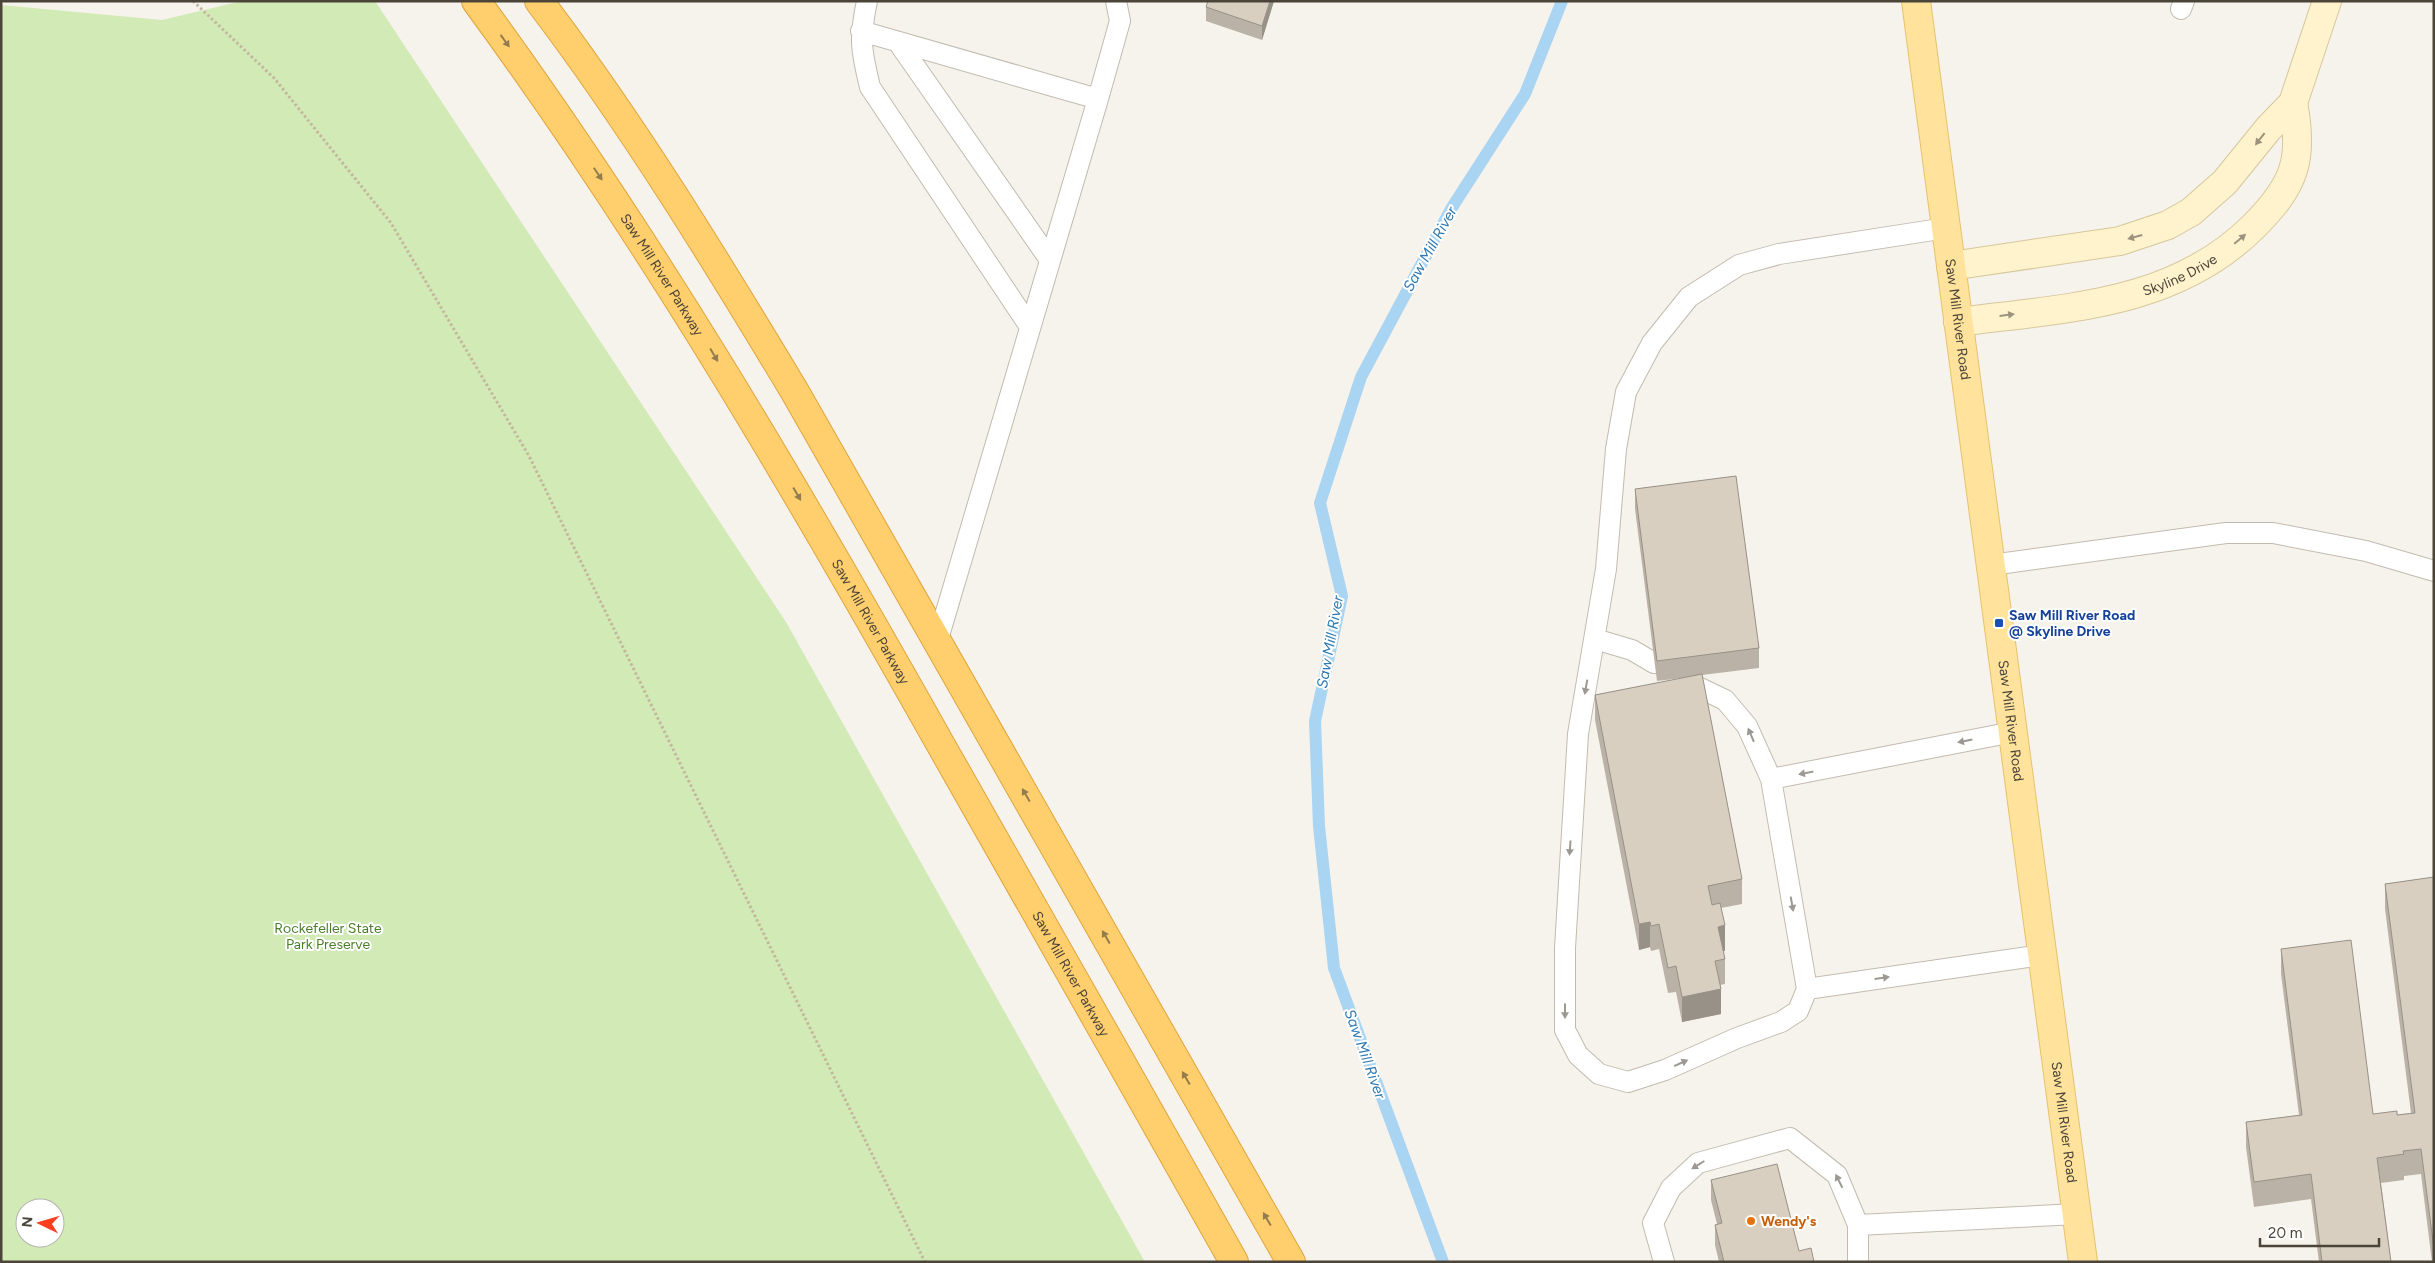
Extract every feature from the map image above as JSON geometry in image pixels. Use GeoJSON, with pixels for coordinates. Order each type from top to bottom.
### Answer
{"type":"FeatureCollection","features":[{"type":"Feature","properties":{"kind":"highway","name":"Saw Mill River Parkway"},"geometry":{"type":"LineString","coordinates":[[476,1],[608,188],[758,428],[909,689],[1234,1262]]}},
{"type":"Feature","properties":{"kind":"highway"},"geometry":{"type":"LineString","coordinates":[[539,1],[640,144],[719,266],[795,392],[938,639],[1290,1262]]}},
{"type":"Feature","properties":{"kind":"main road","name":"Saw Mill River Road"},"geometry":{"type":"LineString","coordinates":[[1916,1],[2083,1262]]}},
{"type":"Feature","properties":{"kind":"street","name":"Skyline Drive"},"geometry":{"type":"LineString","coordinates":[[1951,266],[2092,246],[2144,234],[2168,225],[2191,212],[2209,198],[2293,103],[2327,1]]}},
{"type":"Feature","properties":{"kind":"street","name":"Skyline Drive"},"geometry":{"type":"LineString","coordinates":[[1958,322],[2072,307],[2136,294],[2167,284],[2221,254],[2264,216],[2280,196],[2293,173],[2299,144],[2293,103]]}},
{"type":"Feature","properties":{"kind":"lane"},"geometry":{"type":"LineString","coordinates":[[867,1],[861,31],[862,54],[870,87],[1030,327]]}},
{"type":"Feature","properties":{"kind":"lane"},"geometry":{"type":"LineString","coordinates":[[938,639],[1120,21],[1116,1]]}},
{"type":"Feature","properties":{"kind":"lane"},"geometry":{"type":"LineString","coordinates":[[861,31],[1098,99]]}},
{"type":"Feature","properties":{"kind":"lane"},"geometry":{"type":"LineString","coordinates":[[898,42],[1050,260]]}},
{"type":"Feature","properties":{"kind":"lane"},"geometry":{"type":"LineString","coordinates":[[1679,678],[1725,700],[1748,726],[1771,779],[1807,989],[1798,1011],[1781,1022],[1737,1038],[1665,1070],[1628,1082],[1599,1074],[1578,1055],[1565,1030],[1565,948],[1578,734],[1606,569],[1616,449],[1626,392],[1652,343],[1688,296],[1739,265],[1779,254],[1946,228]]}},
{"type":"Feature","properties":{"kind":"lane"},"geometry":{"type":"LineString","coordinates":[[1991,565],[2235,533],[2273,533],[2366,551],[2434,571]]}},
{"type":"Feature","properties":{"kind":"lane"},"geometry":{"type":"LineString","coordinates":[[1595,639],[1632,650],[1654,662]]}},
{"type":"Feature","properties":{"kind":"lane"},"geometry":{"type":"LineString","coordinates":[[1771,779],[2013,732]]}},
{"type":"Feature","properties":{"kind":"lane"},"geometry":{"type":"LineString","coordinates":[[1807,989],[2042,955]]}},
{"type":"Feature","properties":{"kind":"lane"},"geometry":{"type":"LineString","coordinates":[[1664,1262],[1653,1223],[1671,1188],[1698,1163],[1790,1138],[1837,1175],[1858,1226],[1858,1262]]}},
{"type":"Feature","properties":{"kind":"lane"},"geometry":{"type":"LineString","coordinates":[[1858,1226],[2077,1214]]}},
{"type":"Feature","properties":{"kind":"path"},"geometry":{"type":"LineString","coordinates":[[193,1],[274,78],[391,223],[529,456],[925,1262]]}},
{"type":"Feature","properties":{"kind":"green space","name":"Rockefeller State Park Preserve"},"geometry":{"type":"Polygon","coordinates":[[[242,1],[375,1],[786,622],[1145,1262],[1,1262],[1,5],[162,20],[242,1]]]}},
{"type":"Feature","properties":{"kind":"building"},"geometry":{"type":"Polygon","coordinates":[[[1208,1],[1270,1],[1262,26],[1206,7],[1208,1]]]}},
{"type":"Feature","properties":{"kind":"building"},"geometry":{"type":"Polygon","coordinates":[[[1736,476],[1759,648],[1657,661],[1635,489],[1736,476]]]}},
{"type":"Feature","properties":{"kind":"building"},"geometry":{"type":"Polygon","coordinates":[[[1702,674],[1742,879],[1708,886],[1712,905],[1720,903],[1725,925],[1718,927],[1725,959],[1715,961],[1721,989],[1682,997],[1676,966],[1668,968],[1659,924],[1651,926],[1650,922],[1639,924],[1595,695],[1702,674]]]}},
{"type":"Feature","properties":{"kind":"building"},"geometry":{"type":"Polygon","coordinates":[[[2434,877],[2434,1249],[2421,1149],[2403,1151],[2404,1154],[2377,1158],[2391,1262],[2322,1262],[2311,1174],[2254,1182],[2246,1122],[2302,1115],[2281,949],[2351,940],[2373,1114],[2397,1111],[2397,1115],[2415,1113],[2385,884],[2434,877]]]}},
{"type":"Feature","properties":{"kind":"building","name":"Wendy's"},"geometry":{"type":"Polygon","coordinates":[[[1777,1164],[1799,1251],[1811,1248],[1814,1262],[1724,1262],[1715,1225],[1722,1223],[1711,1180],[1777,1164]]]}},
{"type":"Feature","properties":{"kind":"waterway","name":"Saw Mill River"},"geometry":{"type":"LineString","coordinates":[[1443,1262],[1334,968],[1319,826],[1315,721],[1342,596],[1320,503],[1361,377],[1451,209],[1525,94],[1562,1]]}},
{"type":"Feature","properties":{"kind":"place","name":"Saw Mill River Road @ Skyline Drive"},"geometry":{"type":"Point","coordinates":[1999,623]}},
{"type":"Feature","properties":{"kind":"place","name":"Wendy's"},"geometry":{"type":"Point","coordinates":[1751,1221]}}]}
